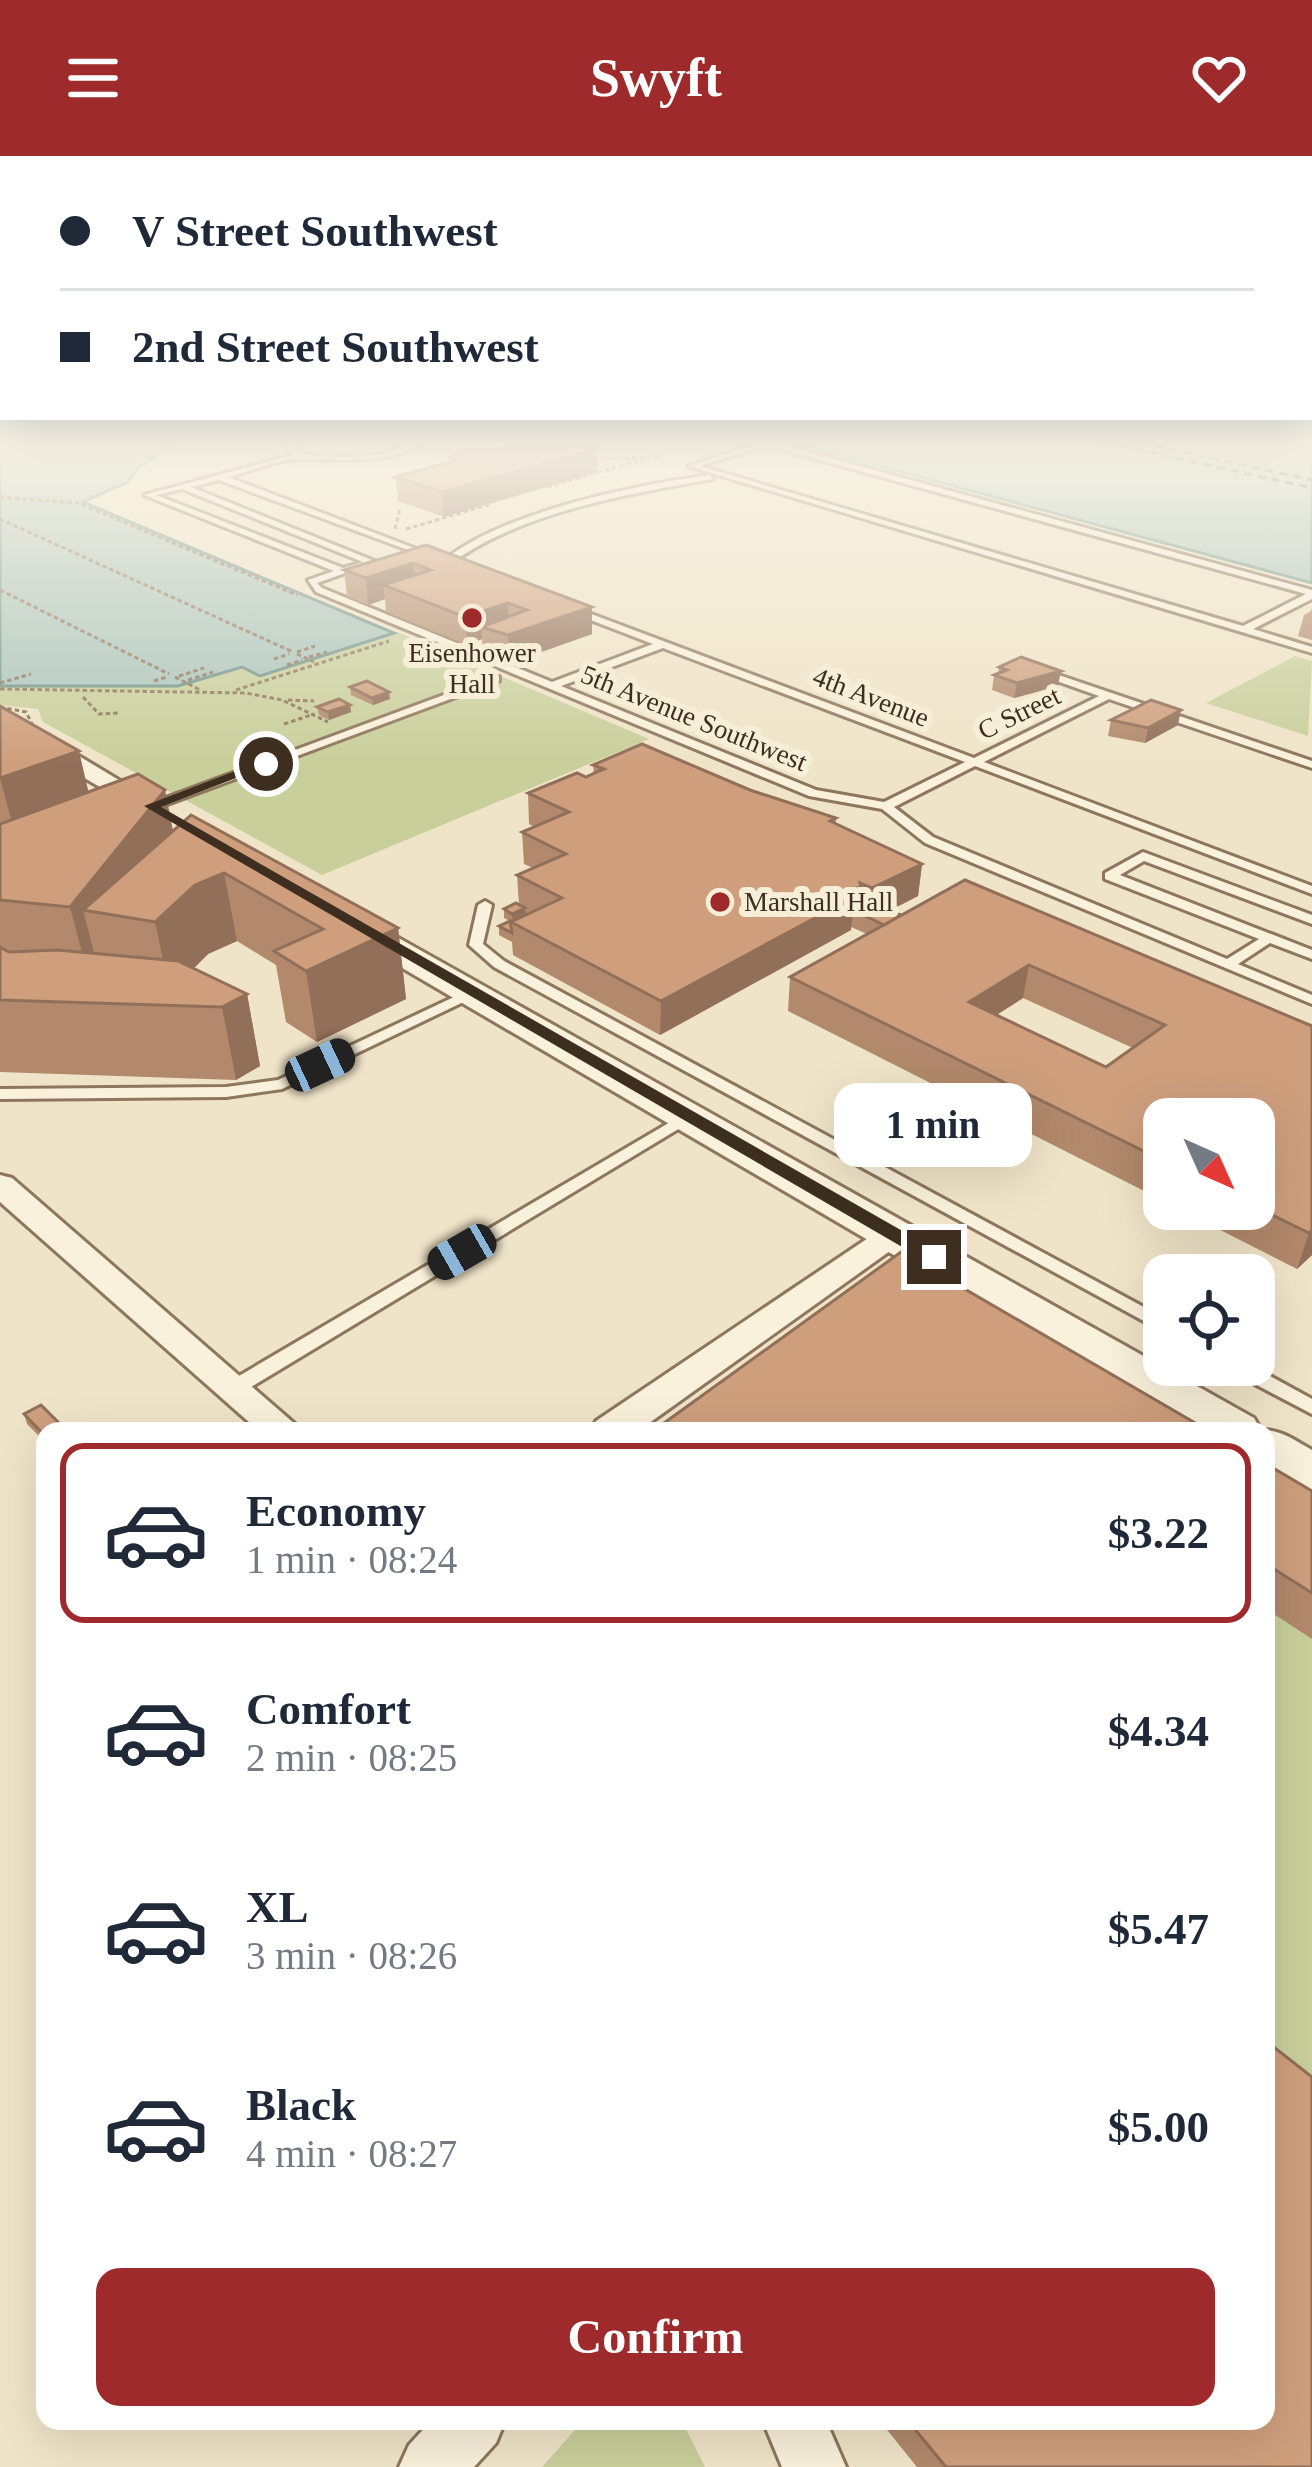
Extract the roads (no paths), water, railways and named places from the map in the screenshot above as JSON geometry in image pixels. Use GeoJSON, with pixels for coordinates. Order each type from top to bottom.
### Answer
{"type":"FeatureCollection","features":[{"type":"Feature","properties":{"kind":"street"},"geometry":{"type":"LineString","coordinates":[[1,711],[193,831]]}},
{"type":"Feature","properties":{"kind":"street"},"geometry":{"type":"LineString","coordinates":[[111,820],[150,806]]}},
{"type":"Feature","properties":{"kind":"street"},"geometry":{"type":"LineString","coordinates":[[314,902],[1220,1422]]}},
{"type":"Feature","properties":{"kind":"street"},"geometry":{"type":"LineString","coordinates":[[0,1185],[274,1422]]}},
{"type":"Feature","properties":{"kind":"street"},"geometry":{"type":"LineString","coordinates":[[623,1422],[892,1233]]}},
{"type":"Feature","properties":{"kind":"street"},"geometry":{"type":"LineString","coordinates":[[1275,1453],[1312,1475]]}},
{"type":"Feature","properties":{"kind":"street"},"geometry":{"type":"LineString","coordinates":[[431,2467],[466,2430]]}},
{"type":"Feature","properties":{"kind":"street"},"geometry":{"type":"LineString","coordinates":[[798,2430],[814,2467]]}},
{"type":"Feature","properties":{"kind":"lane"},"geometry":{"type":"LineString","coordinates":[[283,548],[342,571],[375,561],[341,548]]}},
{"type":"Feature","properties":{"kind":"lane"},"geometry":{"type":"LineString","coordinates":[[395,548],[466,571]]}},
{"type":"Feature","properties":{"kind":"lane"},"geometry":{"type":"LineString","coordinates":[[446,563],[465,548]]}},
{"type":"Feature","properties":{"kind":"lane"},"geometry":{"type":"LineString","coordinates":[[967,548],[1312,650]]}},
{"type":"Feature","properties":{"kind":"lane"},"geometry":{"type":"LineString","coordinates":[[1144,548],[1312,594]]}},
{"type":"Feature","properties":{"kind":"lane","name":"5th Avenue Southwest"},"geometry":{"type":"LineString","coordinates":[[342,571],[311,582],[314,596],[813,793],[886,806],[929,840],[1312,1000]]}},
{"type":"Feature","properties":{"kind":"lane"},"geometry":{"type":"LineString","coordinates":[[1244,630],[1312,594]]}},
{"type":"Feature","properties":{"kind":"lane","name":"4th Avenue"},"geometry":{"type":"LineString","coordinates":[[547,601],[1312,890]]}},
{"type":"Feature","properties":{"kind":"lane"},"geometry":{"type":"LineString","coordinates":[[551,686],[662,644]]}},
{"type":"Feature","properties":{"kind":"lane"},"geometry":{"type":"LineString","coordinates":[[1028,667],[1312,765]]}},
{"type":"Feature","properties":{"kind":"lane"},"geometry":{"type":"LineString","coordinates":[[150,806],[495,679]]}},
{"type":"Feature","properties":{"kind":"lane","name":"C Street"},"geometry":{"type":"LineString","coordinates":[[886,806],[1109,694]]}},
{"type":"Feature","properties":{"kind":"lane"},"geometry":{"type":"LineString","coordinates":[[1172,867],[1203,849]]}},
{"type":"Feature","properties":{"kind":"lane"},"geometry":{"type":"LineString","coordinates":[[1312,920],[1143,856],[1110,876],[1312,955]]}},
{"type":"Feature","properties":{"kind":"lane"},"geometry":{"type":"LineString","coordinates":[[485,904],[476,935],[484,955],[1143,1315]]}},
{"type":"Feature","properties":{"kind":"lane"},"geometry":{"type":"LineString","coordinates":[[1228,965],[1269,938]]}},
{"type":"Feature","properties":{"kind":"lane"},"geometry":{"type":"LineString","coordinates":[[0,1094],[226,1092],[282,1084],[472,992]]}},
{"type":"Feature","properties":{"kind":"lane"},"geometry":{"type":"LineString","coordinates":[[234,1388],[689,1116]]}},
{"type":"Feature","properties":{"kind":"lane"},"geometry":{"type":"LineString","coordinates":[[1274,1386],[1312,1407]]}},
{"type":"Feature","properties":{"kind":"water"},"geometry":{"type":"Polygon","coordinates":[[[0,548],[192,548],[394,633],[260,676],[242,667],[178,686],[0,686],[0,548]]]}},
{"type":"Feature","properties":{"kind":"water"},"geometry":{"type":"Polygon","coordinates":[[[1182,548],[1312,548],[1312,583],[1182,548]]]}},
{"type":"Feature","properties":{"kind":"place","name":"Eisenhower Hall"},"geometry":{"type":"Point","coordinates":[472,618]}},
{"type":"Feature","properties":{"kind":"place","name":"Marshall Hall"},"geometry":{"type":"Point","coordinates":[720,902]}}]}
